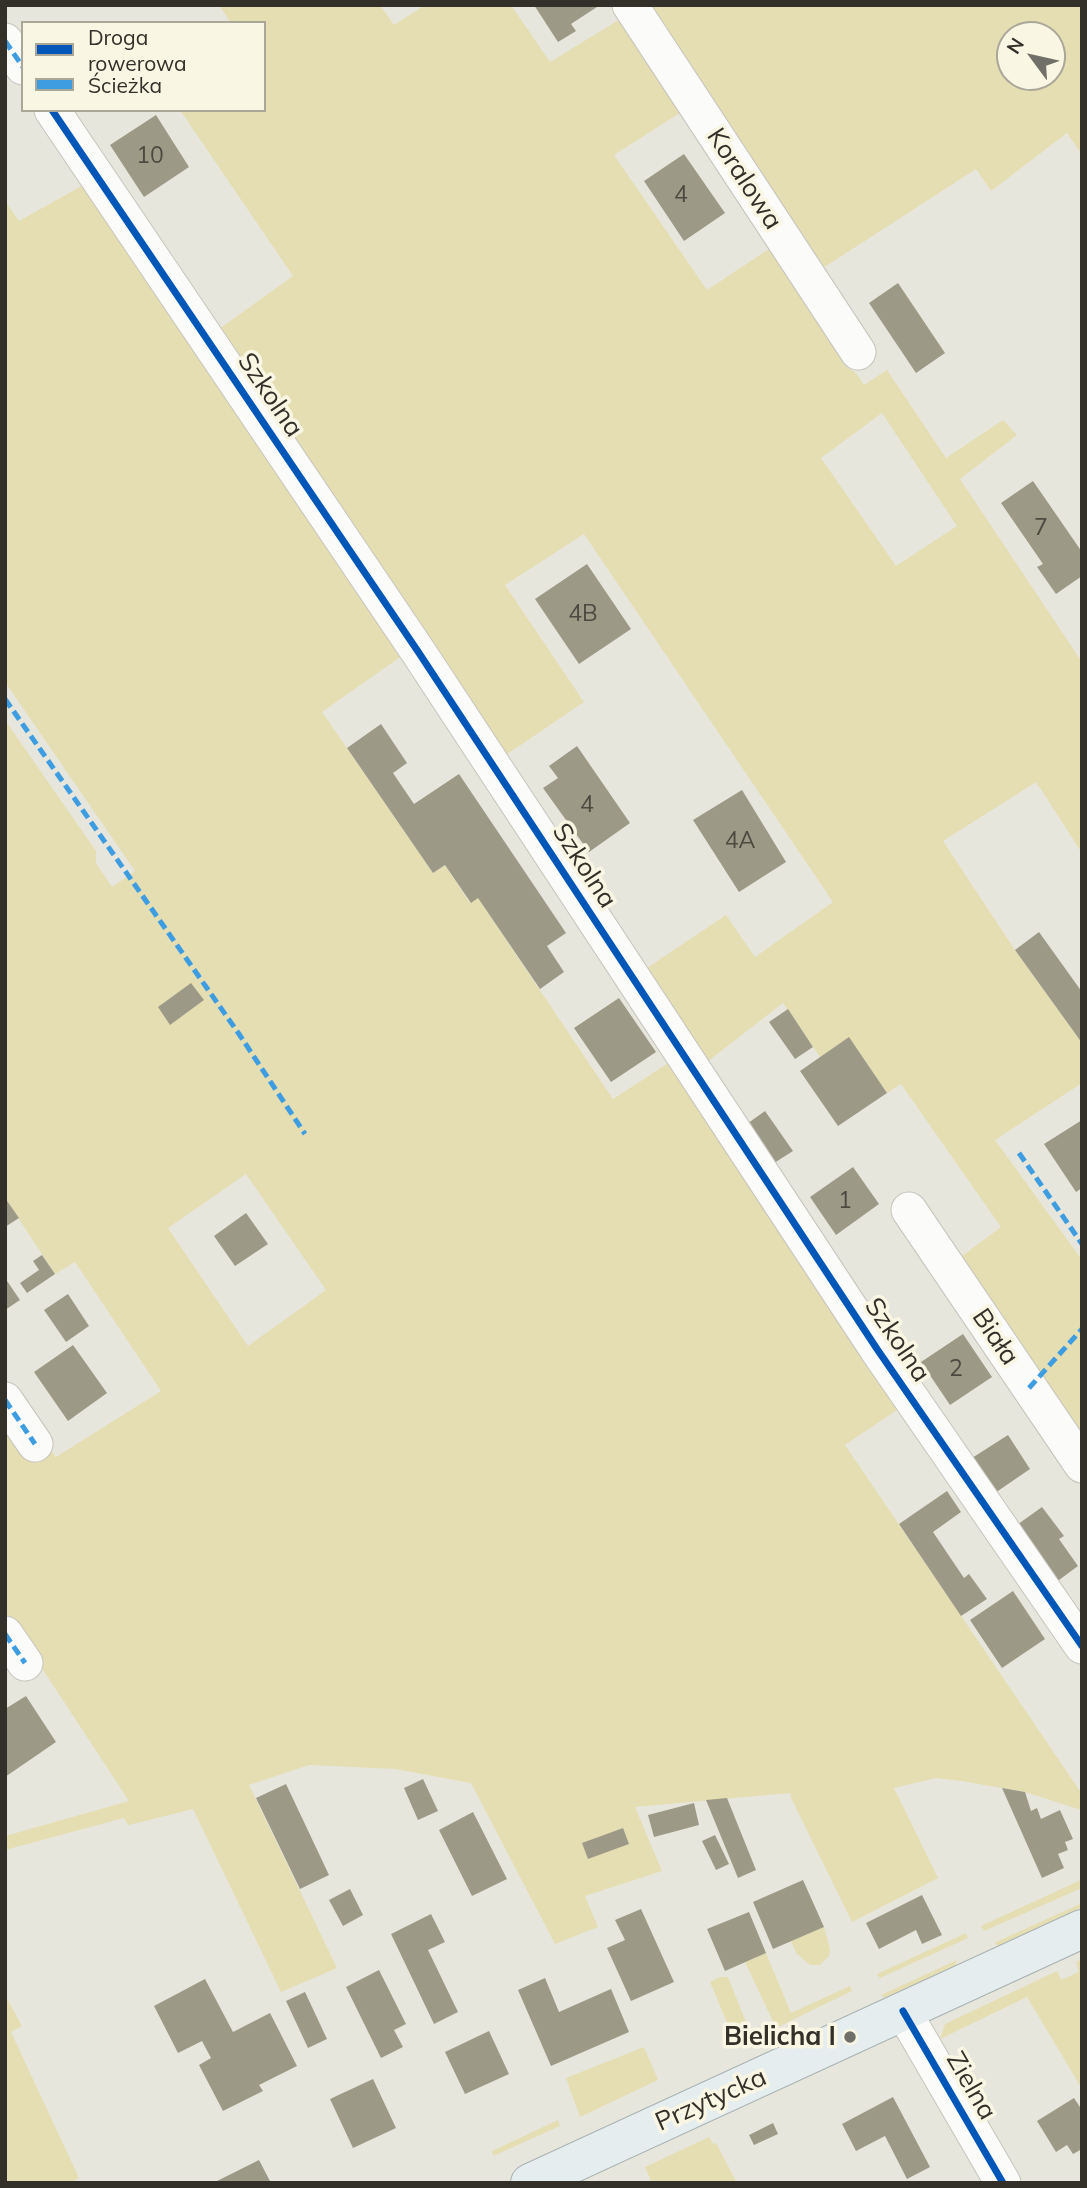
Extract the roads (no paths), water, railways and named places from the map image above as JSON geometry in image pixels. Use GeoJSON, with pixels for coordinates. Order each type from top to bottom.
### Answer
{"type":"FeatureCollection","features":[{"type":"Feature","properties":{"kind":"main road","name":"Przytycka"},"geometry":{"type":"LineString","coordinates":[[530,2183],[1082,1928]]}},
{"type":"Feature","properties":{"kind":"street","name":"Koralowa"},"geometry":{"type":"LineString","coordinates":[[630,5],[858,352]]}},
{"type":"Feature","properties":{"kind":"street"},"geometry":{"type":"LineString","coordinates":[[5,41],[21,64]]}},
{"type":"Feature","properties":{"kind":"street","name":"Szkolna"},"geometry":{"type":"LineString","coordinates":[[53,112],[419,653],[877,1349],[1082,1646]]}},
{"type":"Feature","properties":{"kind":"street","name":"Biała"},"geometry":{"type":"LineString","coordinates":[[909,1210],[1082,1465]]}},
{"type":"Feature","properties":{"kind":"street"},"geometry":{"type":"LineString","coordinates":[[5,1400],[35,1444]]}},
{"type":"Feature","properties":{"kind":"street"},"geometry":{"type":"LineString","coordinates":[[5,1634],[25,1663]]}},
{"type":"Feature","properties":{"kind":"street","name":"Zielna"},"geometry":{"type":"LineString","coordinates":[[903,2011],[1003,2183]]}},
{"type":"Feature","properties":{"kind":"place","name":"Bielicha I"},"geometry":{"type":"Point","coordinates":[850,2037]}}]}
